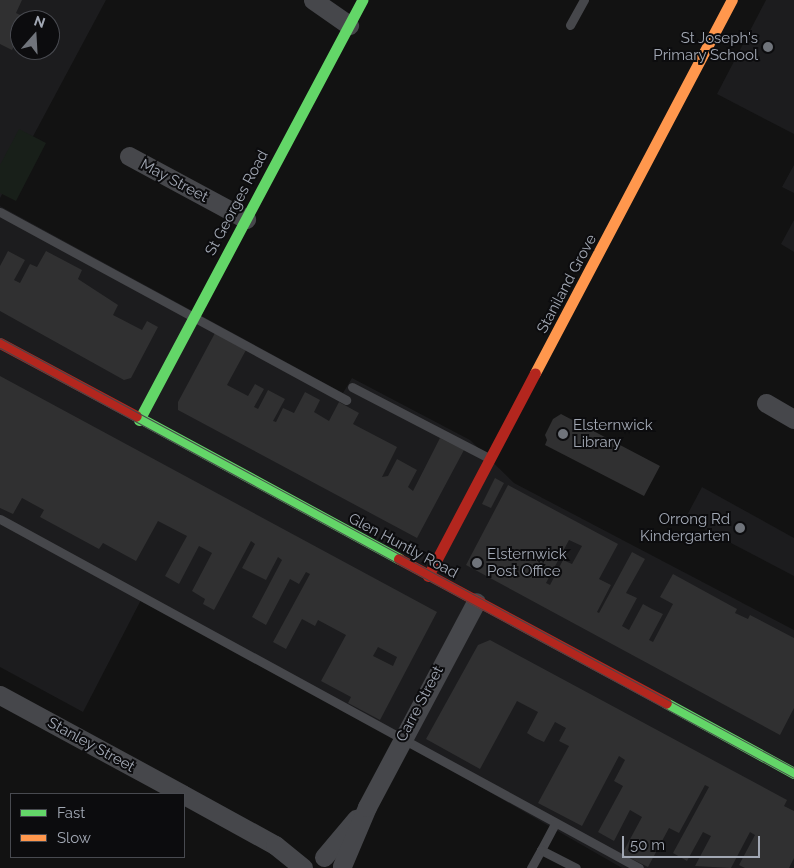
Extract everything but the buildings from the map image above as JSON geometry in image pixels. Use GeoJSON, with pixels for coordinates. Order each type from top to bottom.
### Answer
{"type":"FeatureCollection","features":[{"type":"Feature","properties":{"kind":"street"},"geometry":{"type":"LineString","coordinates":[[313,0],[349,25]]}},
{"type":"Feature","properties":{"kind":"street","name":"St Georges Road"},"geometry":{"type":"LineString","coordinates":[[139,420],[349,25],[358,1]]}},
{"type":"Feature","properties":{"kind":"street","name":"Staniland Grove"},"geometry":{"type":"LineString","coordinates":[[428,576],[732,2]]}},
{"type":"Feature","properties":{"kind":"street","name":"May Street"},"geometry":{"type":"LineString","coordinates":[[129,156],[246,219]]}},
{"type":"Feature","properties":{"kind":"street","name":"Glen Huntly Road"},"geometry":{"type":"LineString","coordinates":[[0,343],[476,602],[793,771]]}},
{"type":"Feature","properties":{"kind":"street"},"geometry":{"type":"LineString","coordinates":[[766,403],[794,419]]}},
{"type":"Feature","properties":{"kind":"street","name":"Carre Street"},"geometry":{"type":"LineString","coordinates":[[342,867],[366,807],[476,602]]}},
{"type":"Feature","properties":{"kind":"street","name":"Stanley Street"},"geometry":{"type":"LineString","coordinates":[[0,696],[179,793]]}},
{"type":"Feature","properties":{"kind":"street","name":"Stanley Street"},"geometry":{"type":"LineString","coordinates":[[185,796],[276,845],[314,863],[334,858],[342,867]]}},
{"type":"Feature","properties":{"kind":"street","name":"Carre Street"},"geometry":{"type":"LineString","coordinates":[[314,863],[366,807]]}},
{"type":"Feature","properties":{"kind":"lane"},"geometry":{"type":"LineString","coordinates":[[570,25],[584,0]]}},
{"type":"Feature","properties":{"kind":"lane"},"geometry":{"type":"LineString","coordinates":[[0,212],[346,400]]}},
{"type":"Feature","properties":{"kind":"lane"},"geometry":{"type":"LineString","coordinates":[[352,387],[491,459]]}},
{"type":"Feature","properties":{"kind":"lane"},"geometry":{"type":"LineString","coordinates":[[0,519],[402,738],[555,824],[639,868]]}},
{"type":"Feature","properties":{"kind":"lane"},"geometry":{"type":"LineString","coordinates":[[531,868],[555,824]]}},
{"type":"Feature","properties":{"kind":"lane"},"geometry":{"type":"LineString","coordinates":[[541,850],[576,868]]}},
{"type":"Feature","properties":{"kind":"shaded area"},"geometry":{"type":"Polygon","coordinates":[[[0,0],[106,0],[0,198],[0,0]]]}},
{"type":"Feature","properties":{"kind":"shaded area","name":"St Joseph's Primary School"},"geometry":{"type":"Polygon","coordinates":[[[766,0],[794,0],[794,134],[717,94],[766,0]]]}},
{"type":"Feature","properties":{"kind":"shaded area"},"geometry":{"type":"Polygon","coordinates":[[[19,129],[46,143],[16,201],[0,193],[0,165],[19,129]]]}},
{"type":"Feature","properties":{"kind":"shaded area"},"geometry":{"type":"Polygon","coordinates":[[[794,165],[794,193],[782,187],[794,165]]]}},
{"type":"Feature","properties":{"kind":"shaded area"},"geometry":{"type":"Polygon","coordinates":[[[0,206],[343,393],[352,378],[470,440],[514,483],[794,630],[794,868],[622,868],[373,725],[141,600],[83,712],[0,667],[0,206]]]}},
{"type":"Feature","properties":{"kind":"shaded area"},"geometry":{"type":"Polygon","coordinates":[[[794,220],[794,252],[781,244],[794,220]]]}},
{"type":"Feature","properties":{"kind":"shaded area","name":"Orrong Rd Kindergarten"},"geometry":{"type":"Polygon","coordinates":[[[702,487],[794,538],[794,576],[685,519],[702,487]]]}},
{"type":"Feature","properties":{"kind":"tram line"},"geometry":{"type":"LineString","coordinates":[[0,338],[794,768]]}},
{"type":"Feature","properties":{"kind":"tram line"},"geometry":{"type":"LineString","coordinates":[[0,348],[794,778]]}},
{"type":"Feature","properties":{"kind":"traffic: fast"},"geometry":{"type":"LineString","coordinates":[[139,420],[362,0]]}},
{"type":"Feature","properties":{"kind":"traffic: fast"},"geometry":{"type":"LineString","coordinates":[[136,416],[399,559]]}},
{"type":"Feature","properties":{"kind":"traffic: fast"},"geometry":{"type":"LineString","coordinates":[[666,703],[794,773]]}},
{"type":"Feature","properties":{"kind":"traffic: slow"},"geometry":{"type":"LineString","coordinates":[[535,373],[732,0]]}},
{"type":"Feature","properties":{"kind":"traffic: jam"},"geometry":{"type":"LineString","coordinates":[[0,343],[136,416]]}},
{"type":"Feature","properties":{"kind":"traffic: jam"},"geometry":{"type":"LineString","coordinates":[[428,576],[535,373]]}},
{"type":"Feature","properties":{"kind":"traffic: jam"},"geometry":{"type":"LineString","coordinates":[[399,559],[666,703]]}},
{"type":"Feature","properties":{"kind":"place","name":"St Joseph's Primary School"},"geometry":{"type":"Point","coordinates":[768,47]}},
{"type":"Feature","properties":{"kind":"place","name":"Elsternwick Library"},"geometry":{"type":"Point","coordinates":[563,434]}},
{"type":"Feature","properties":{"kind":"place","name":"Orrong Rd Kindergarten"},"geometry":{"type":"Point","coordinates":[740,528]}},
{"type":"Feature","properties":{"kind":"place","name":"Elsternwick Post Office"},"geometry":{"type":"Point","coordinates":[477,563]}}]}
